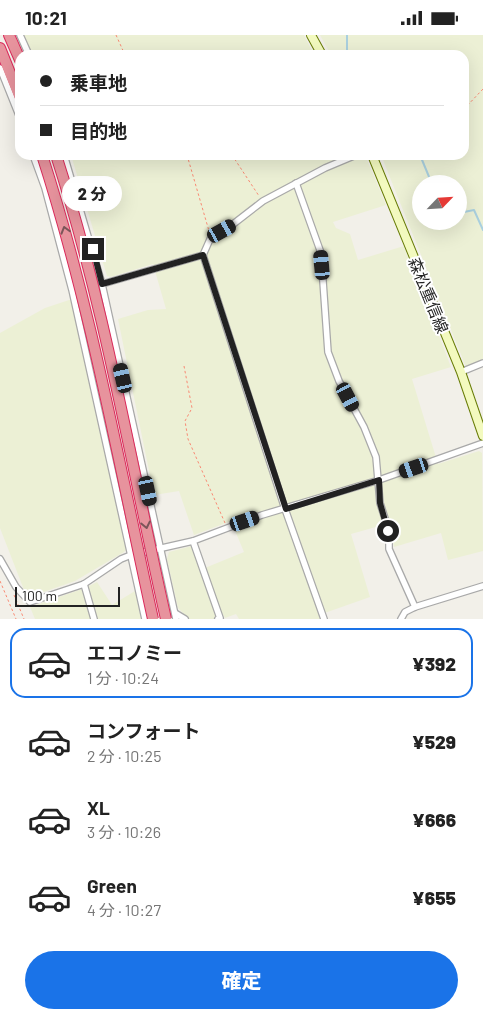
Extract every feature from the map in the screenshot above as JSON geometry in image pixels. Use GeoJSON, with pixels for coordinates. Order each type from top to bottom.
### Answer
{"type":"FeatureCollection","features":[{"type":"Feature","properties":{"kind":"highway"},"geometry":{"type":"LineString","coordinates":[[8,35],[15,50]]}},
{"type":"Feature","properties":{"kind":"highway"},"geometry":{"type":"LineString","coordinates":[[0,48],[15,86]]}},
{"type":"Feature","properties":{"kind":"highway"},"geometry":{"type":"LineString","coordinates":[[44,160],[65,229],[87,314],[154,619]]}},
{"type":"Feature","properties":{"kind":"highway"},"geometry":{"type":"LineString","coordinates":[[58,160],[78,225],[100,311],[172,617]]}},
{"type":"Feature","properties":{"kind":"main road"},"geometry":{"type":"LineString","coordinates":[[311,35],[319,50]]}},
{"type":"Feature","properties":{"kind":"main road","name":"森松重信線"},"geometry":{"type":"LineString","coordinates":[[374,160],[461,372],[483,436]]}},
{"type":"Feature","properties":{"kind":"street"},"geometry":{"type":"LineString","coordinates":[[20,35],[27,50]]}},
{"type":"Feature","properties":{"kind":"street"},"geometry":{"type":"LineString","coordinates":[[0,68],[15,106]]}},
{"type":"Feature","properties":{"kind":"street"},"geometry":{"type":"LineString","coordinates":[[35,160],[45,188],[72,289],[145,619]]}},
{"type":"Feature","properties":{"kind":"street"},"geometry":{"type":"LineString","coordinates":[[65,160],[102,284],[161,547],[172,617],[185,619]]}},
{"type":"Feature","properties":{"kind":"street"},"geometry":{"type":"LineString","coordinates":[[324,619],[203,255],[211,237],[232,225],[263,201],[344,160]]}},
{"type":"Feature","properties":{"kind":"street"},"geometry":{"type":"LineString","coordinates":[[296,183],[321,253],[328,352],[339,381],[364,427],[376,457],[380,503],[388,531],[389,549],[415,607]]}},
{"type":"Feature","properties":{"kind":"street"},"geometry":{"type":"LineString","coordinates":[[102,284],[203,255]]}},
{"type":"Feature","properties":{"kind":"street"},"geometry":{"type":"LineString","coordinates":[[461,372],[483,363]]}},
{"type":"Feature","properties":{"kind":"street"},"geometry":{"type":"LineString","coordinates":[[0,559],[16,587],[30,602],[84,584],[121,559],[131,555],[193,541],[227,527],[379,480],[483,443]]}},
{"type":"Feature","properties":{"kind":"street"},"geometry":{"type":"LineString","coordinates":[[193,541],[218,619]]}},
{"type":"Feature","properties":{"kind":"street"},"geometry":{"type":"LineString","coordinates":[[84,584],[94,619]]}},
{"type":"Feature","properties":{"kind":"street"},"geometry":{"type":"LineString","coordinates":[[401,619],[405,613],[415,607],[483,586]]}},
{"type":"Feature","properties":{"kind":"path"},"geometry":{"type":"LineString","coordinates":[[116,35],[123,50]]}},
{"type":"Feature","properties":{"kind":"path"},"geometry":{"type":"LineString","coordinates":[[469,104],[483,89]]}},
{"type":"Feature","properties":{"kind":"path"},"geometry":{"type":"LineString","coordinates":[[188,160],[211,237]]}},
{"type":"Feature","properties":{"kind":"path"},"geometry":{"type":"LineString","coordinates":[[235,160],[263,201]]}},
{"type":"Feature","properties":{"kind":"path"},"geometry":{"type":"LineString","coordinates":[[184,366],[192,408],[185,421],[188,439],[227,527]]}},
{"type":"Feature","properties":{"kind":"path"},"geometry":{"type":"LineString","coordinates":[[0,581],[16,619]]}},
{"type":"Feature","properties":{"kind":"green space"},"geometry":{"type":"Polygon","coordinates":[[[24,35],[304,35],[312,50],[31,50],[24,35]]]}},
{"type":"Feature","properties":{"kind":"green space"},"geometry":{"type":"Polygon","coordinates":[[[320,35],[483,35],[483,360],[466,367],[383,160],[469,160],[469,50],[328,50],[320,35]]]}},
{"type":"Feature","properties":{"kind":"green space"},"geometry":{"type":"Polygon","coordinates":[[[72,160],[367,160],[386,205],[333,222],[336,228],[350,234],[358,260],[404,246],[451,367],[412,379],[438,464],[479,451],[482,453],[483,551],[448,560],[441,533],[394,547],[390,523],[351,534],[370,597],[319,615],[320,619],[239,619],[236,614],[225,618],[222,613],[216,617],[217,619],[189,619],[178,608],[167,559],[169,552],[192,546],[200,570],[244,552],[231,521],[194,535],[179,491],[154,495],[118,319],[148,310],[166,309],[153,264],[111,277],[107,276],[72,160]]]}},
{"type":"Feature","properties":{"kind":"green space"},"geometry":{"type":"Polygon","coordinates":[[[72,299],[127,549],[75,581],[29,597],[26,595],[0,528],[0,333],[45,308],[72,299]]]}},
{"type":"Feature","properties":{"kind":"green space"},"geometry":{"type":"Polygon","coordinates":[[[97,582],[112,605],[135,591],[141,619],[35,619],[30,607],[97,582]]]}},
{"type":"Feature","properties":{"kind":"waterway"},"geometry":{"type":"LineString","coordinates":[[347,35],[347,50]]}},
{"type":"Feature","properties":{"kind":"waterway"},"geometry":{"type":"LineString","coordinates":[[422,160],[428,175]]}},
{"type":"Feature","properties":{"kind":"waterway"},"geometry":{"type":"LineString","coordinates":[[468,211],[474,210],[483,230]]}},
{"type":"Feature","properties":{"kind":"route"},"geometry":{"type":"LineString","coordinates":[[93,249],[102,284],[203,255],[286,509],[379,480],[380,503],[388,531]]}}]}
